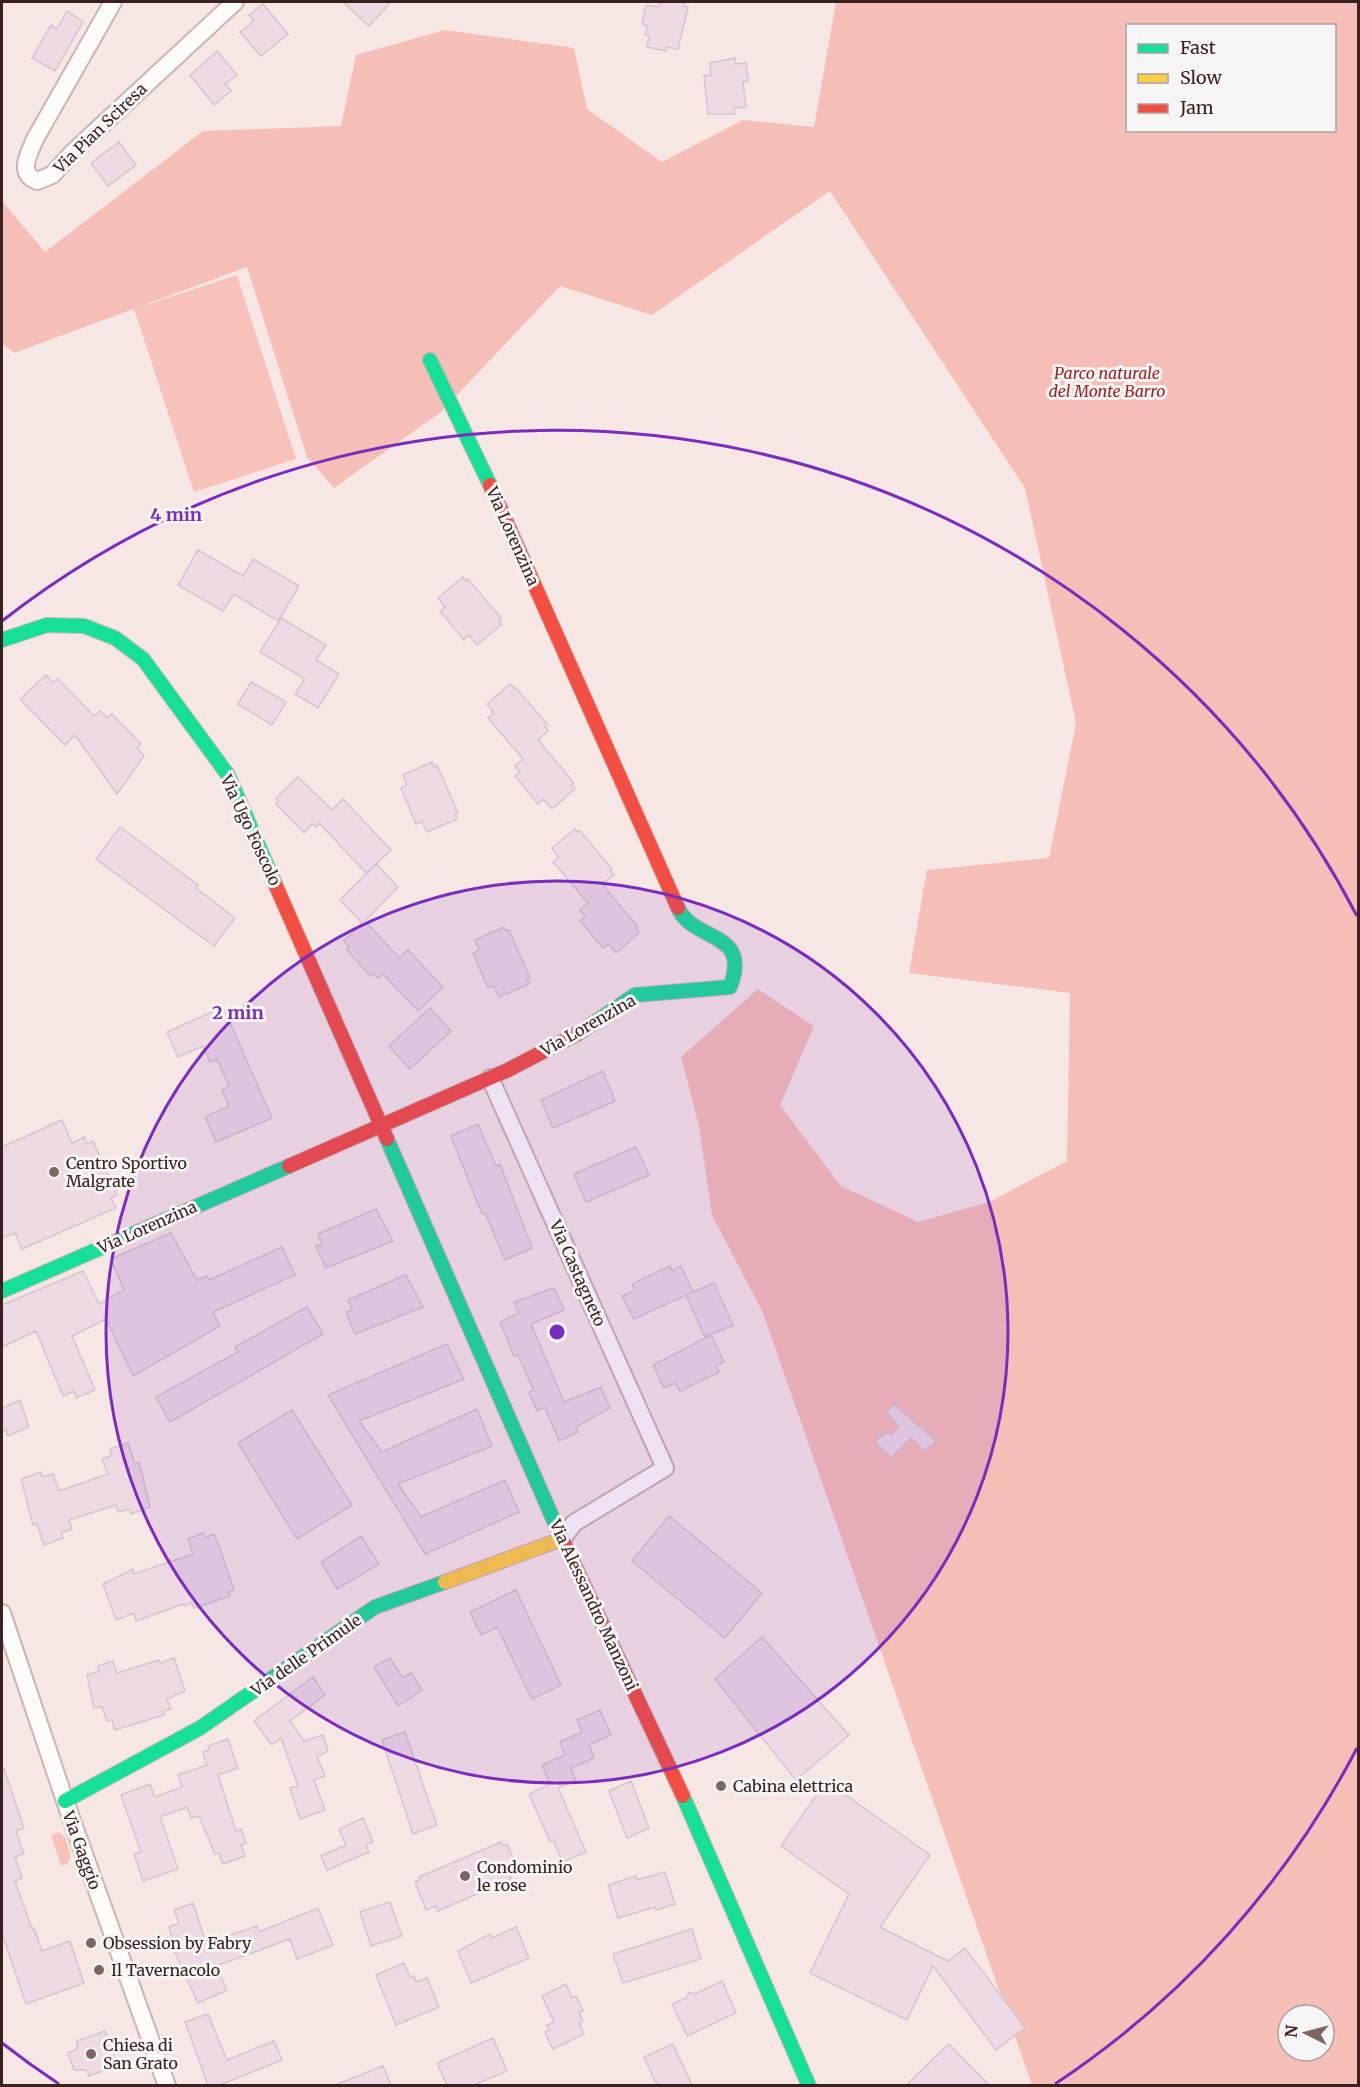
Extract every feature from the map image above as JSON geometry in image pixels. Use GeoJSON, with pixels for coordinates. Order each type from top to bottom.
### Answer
{"type":"FeatureCollection","features":[{"type":"Feature","properties":{"kind":"street","name":"Via Pian Sciresa"},"geometry":{"type":"LineString","coordinates":[[113,2],[31,149],[25,170],[30,178],[37,182],[52,174],[235,2]]}},
{"type":"Feature","properties":{"kind":"street","name":"Via Lorenzina"},"geometry":{"type":"LineString","coordinates":[[2,1291],[382,1123],[490,1078],[572,1038],[635,995],[665,990],[702,992],[730,987],[737,967],[732,952],[720,940],[683,919],[464,427],[455,417],[430,360]]}},
{"type":"Feature","properties":{"kind":"street","name":"Via Ugo Foscolo"},"geometry":{"type":"LineString","coordinates":[[2,640],[47,625],[84,626],[115,638],[143,659],[228,775],[382,1123]]}},
{"type":"Feature","properties":{"kind":"street","name":"Via Castagneto"},"geometry":{"type":"LineString","coordinates":[[490,1078],[665,1468],[574,1523],[562,1539]]}},
{"type":"Feature","properties":{"kind":"street","name":"Via Alessandro Manzoni"},"geometry":{"type":"LineString","coordinates":[[382,1123],[562,1539],[701,1834],[809,2085]]}},
{"type":"Feature","properties":{"kind":"street","name":"Via delle Primule"},"geometry":{"type":"LineString","coordinates":[[64,1801],[200,1728],[375,1607],[562,1539]]}},
{"type":"Feature","properties":{"kind":"street","name":"Via Gaggio"},"geometry":{"type":"LineString","coordinates":[[2,1612],[64,1801],[167,2085]]}},
{"type":"Feature","properties":{"kind":"shaded area"},"geometry":{"type":"Polygon","coordinates":[[[237,275],[296,459],[194,492],[134,309],[237,275]]]}},
{"type":"Feature","properties":{"kind":"shaded area"},"geometry":{"type":"Polygon","coordinates":[[[59,1832],[65,1837],[71,1857],[67,1864],[61,1866],[51,1835],[59,1832]]]}},
{"type":"Feature","properties":{"kind":"green space","name":"Parco naturale del Monte Barro"},"geometry":{"type":"Polygon","coordinates":[[[836,2],[1358,2],[1358,2085],[1032,2085],[763,1313],[712,1215],[699,1126],[681,1057],[758,989],[814,1026],[780,1105],[841,1186],[918,1222],[989,1202],[1067,1161],[1070,993],[909,973],[927,870],[1049,858],[1076,723],[1025,488],[830,191],[652,315],[560,286],[441,412],[334,488],[307,457],[247,267],[14,353],[2,343],[2,201],[45,252],[203,131],[341,126],[356,55],[445,30],[574,48],[587,109],[662,162],[743,120],[814,127],[836,2]]]}},
{"type":"Feature","properties":{"kind":"building"},"geometry":{"type":"Polygon","coordinates":[[[343,2],[391,2],[369,26],[343,2]]]}},
{"type":"Feature","properties":{"kind":"building"},"geometry":{"type":"Polygon","coordinates":[[[660,2],[685,2],[684,6],[688,7],[678,49],[667,47],[666,51],[647,47],[649,36],[645,35],[647,26],[642,24],[646,5],[658,7],[660,2]]]}},
{"type":"Feature","properties":{"kind":"building"},"geometry":{"type":"Polygon","coordinates":[[[263,4],[288,34],[261,56],[240,32],[254,21],[249,15],[263,4]]]}},
{"type":"Feature","properties":{"kind":"building"},"geometry":{"type":"Polygon","coordinates":[[[67,11],[83,22],[55,71],[32,58],[51,25],[57,29],[67,11]]]}},
{"type":"Feature","properties":{"kind":"building"},"geometry":{"type":"Polygon","coordinates":[[[217,51],[237,75],[225,84],[231,91],[214,105],[190,75],[217,51]]]}},
{"type":"Feature","properties":{"kind":"building"},"geometry":{"type":"Polygon","coordinates":[[[735,58],[735,64],[746,63],[748,81],[743,82],[746,107],[734,108],[735,114],[708,114],[704,76],[711,75],[710,63],[735,58]]]}},
{"type":"Feature","properties":{"kind":"building"},"geometry":{"type":"Polygon","coordinates":[[[119,142],[136,165],[108,186],[91,163],[119,142]]]}},
{"type":"Feature","properties":{"kind":"building"},"geometry":{"type":"Polygon","coordinates":[[[198,550],[243,576],[253,559],[299,586],[278,621],[234,594],[223,611],[178,585],[198,550]]]}},
{"type":"Feature","properties":{"kind":"building"},"geometry":{"type":"Polygon","coordinates":[[[463,577],[466,581],[468,579],[501,618],[499,620],[502,624],[477,645],[469,635],[464,640],[440,611],[445,607],[438,598],[463,577]]]}},
{"type":"Feature","properties":{"kind":"building"},"geometry":{"type":"Polygon","coordinates":[[[281,618],[326,645],[316,660],[339,674],[318,708],[295,694],[305,679],[260,652],[281,618]]]}},
{"type":"Feature","properties":{"kind":"building"},"geometry":{"type":"Polygon","coordinates":[[[46,675],[53,683],[58,679],[94,716],[100,711],[107,718],[112,714],[141,744],[137,748],[144,756],[117,794],[75,735],[65,745],[20,699],[46,675]]]}},
{"type":"Feature","properties":{"kind":"building"},"geometry":{"type":"Polygon","coordinates":[[[251,682],[286,702],[272,725],[238,704],[251,682]]]}},
{"type":"Feature","properties":{"kind":"building"},"geometry":{"type":"Polygon","coordinates":[[[510,684],[548,725],[545,727],[548,731],[538,740],[574,783],[571,785],[575,789],[552,809],[543,799],[538,804],[515,776],[520,772],[515,766],[523,759],[488,718],[494,713],[487,704],[510,684]]]}},
{"type":"Feature","properties":{"kind":"building"},"geometry":{"type":"Polygon","coordinates":[[[432,762],[434,767],[437,765],[458,813],[455,814],[457,819],[427,832],[422,821],[416,824],[401,788],[407,785],[403,775],[432,762]]]}},
{"type":"Feature","properties":{"kind":"building"},"geometry":{"type":"Polygon","coordinates":[[[298,777],[332,810],[343,799],[391,850],[366,873],[319,823],[316,827],[312,824],[304,833],[276,804],[278,801],[276,798],[298,777]]]}},
{"type":"Feature","properties":{"kind":"building"},"geometry":{"type":"Polygon","coordinates":[[[120,827],[198,885],[196,888],[235,918],[214,946],[96,859],[120,827]]]}},
{"type":"Feature","properties":{"kind":"building"},"geometry":{"type":"Polygon","coordinates":[[[575,829],[580,831],[612,869],[610,870],[614,875],[602,884],[638,927],[636,929],[639,933],[616,953],[609,944],[603,948],[580,921],[585,916],[580,910],[588,903],[553,862],[559,857],[552,848],[575,829]]]}},
{"type":"Feature","properties":{"kind":"building"},"geometry":{"type":"Polygon","coordinates":[[[376,864],[398,887],[365,921],[399,958],[408,950],[443,987],[418,1011],[383,974],[378,978],[373,973],[370,976],[346,949],[349,947],[344,941],[362,923],[340,900],[376,864]]]}},
{"type":"Feature","properties":{"kind":"building"},"geometry":{"type":"Polygon","coordinates":[[[504,927],[506,931],[509,930],[530,978],[527,979],[529,984],[499,997],[494,986],[488,988],[473,953],[479,950],[475,940],[504,927]]]}},
{"type":"Feature","properties":{"kind":"building"},"geometry":{"type":"Polygon","coordinates":[[[223,1007],[272,1118],[216,1142],[205,1117],[229,1106],[222,1090],[229,1086],[217,1059],[210,1062],[203,1046],[178,1057],[167,1032],[223,1007]]]}},
{"type":"Feature","properties":{"kind":"building"},"geometry":{"type":"Polygon","coordinates":[[[430,1008],[451,1031],[410,1069],[389,1046],[430,1008]]]}},
{"type":"Feature","properties":{"kind":"building"},"geometry":{"type":"Polygon","coordinates":[[[603,1071],[615,1101],[553,1128],[541,1100],[603,1071]]]}},
{"type":"Feature","properties":{"kind":"building","name":"Centro Sportivo Malgrate"},"geometry":{"type":"Polygon","coordinates":[[[62,1120],[72,1143],[84,1137],[87,1144],[93,1141],[117,1195],[111,1198],[116,1208],[22,1249],[15,1233],[2,1238],[2,1147],[62,1120]]]}},
{"type":"Feature","properties":{"kind":"building"},"geometry":{"type":"Polygon","coordinates":[[[478,1124],[496,1166],[500,1164],[532,1248],[505,1260],[485,1213],[482,1214],[451,1136],[478,1124]]]}},
{"type":"Feature","properties":{"kind":"building"},"geometry":{"type":"Polygon","coordinates":[[[636,1147],[649,1175],[586,1202],[574,1174],[636,1147]]]}},
{"type":"Feature","properties":{"kind":"building"},"geometry":{"type":"Polygon","coordinates":[[[376,1209],[393,1241],[326,1268],[316,1246],[322,1244],[318,1234],[376,1209]]]}},
{"type":"Feature","properties":{"kind":"building"},"geometry":{"type":"Polygon","coordinates":[[[171,1233],[197,1280],[207,1276],[209,1280],[282,1247],[295,1275],[213,1312],[220,1326],[133,1376],[106,1319],[72,1336],[95,1390],[76,1398],[74,1391],[63,1396],[36,1331],[2,1347],[2,1305],[83,1271],[99,1304],[124,1290],[111,1259],[171,1233]]]}},
{"type":"Feature","properties":{"kind":"building"},"geometry":{"type":"Polygon","coordinates":[[[670,1266],[672,1271],[681,1266],[693,1292],[634,1319],[622,1296],[635,1290],[632,1284],[670,1266]]]}},
{"type":"Feature","properties":{"kind":"building"},"geometry":{"type":"Polygon","coordinates":[[[406,1275],[423,1307],[355,1334],[346,1312],[352,1310],[348,1300],[406,1275]]]}},
{"type":"Feature","properties":{"kind":"building"},"geometry":{"type":"Polygon","coordinates":[[[714,1283],[733,1325],[705,1337],[686,1295],[714,1283]]]}},
{"type":"Feature","properties":{"kind":"building"},"geometry":{"type":"Polygon","coordinates":[[[554,1288],[564,1310],[531,1324],[564,1402],[601,1387],[610,1408],[576,1427],[578,1432],[559,1441],[545,1407],[537,1411],[529,1392],[534,1391],[518,1355],[514,1356],[500,1322],[519,1313],[514,1302],[554,1288]]]}},
{"type":"Feature","properties":{"kind":"building"},"geometry":{"type":"Polygon","coordinates":[[[307,1307],[323,1334],[170,1422],[156,1397],[238,1352],[235,1347],[307,1307]]]}},
{"type":"Feature","properties":{"kind":"building"},"geometry":{"type":"Polygon","coordinates":[[[711,1335],[724,1362],[716,1366],[719,1372],[680,1391],[675,1383],[664,1388],[653,1365],[711,1335]]]}},
{"type":"Feature","properties":{"kind":"building"},"geometry":{"type":"Polygon","coordinates":[[[447,1344],[464,1379],[359,1421],[382,1452],[477,1409],[492,1446],[398,1484],[421,1517],[505,1480],[519,1512],[425,1554],[328,1395],[447,1344]]]}},
{"type":"Feature","properties":{"kind":"building"},"geometry":{"type":"Polygon","coordinates":[[[20,1400],[29,1427],[8,1436],[6,1430],[2,1432],[2,1408],[20,1400]]]}},
{"type":"Feature","properties":{"kind":"building"},"geometry":{"type":"Polygon","coordinates":[[[894,1404],[936,1441],[924,1451],[911,1438],[891,1458],[875,1441],[888,1432],[891,1435],[899,1426],[886,1413],[894,1404]]]}},
{"type":"Feature","properties":{"kind":"building"},"geometry":{"type":"Polygon","coordinates":[[[292,1410],[352,1505],[297,1539],[238,1443],[292,1410]]]}},
{"type":"Feature","properties":{"kind":"building"},"geometry":{"type":"Polygon","coordinates":[[[128,1443],[135,1464],[139,1462],[150,1507],[131,1514],[130,1509],[118,1512],[116,1505],[69,1520],[72,1529],[61,1533],[63,1538],[44,1545],[37,1524],[33,1525],[21,1479],[41,1472],[42,1477],[53,1474],[59,1491],[108,1474],[102,1459],[112,1455],[110,1449],[128,1443]]]}},
{"type":"Feature","properties":{"kind":"building"},"geometry":{"type":"Polygon","coordinates":[[[669,1516],[762,1593],[725,1638],[632,1561],[669,1516]]]}},
{"type":"Feature","properties":{"kind":"building"},"geometry":{"type":"Polygon","coordinates":[[[203,1533],[205,1538],[214,1534],[234,1590],[229,1592],[230,1596],[194,1608],[192,1603],[184,1606],[183,1604],[136,1621],[134,1613],[116,1620],[103,1584],[133,1569],[134,1574],[193,1554],[188,1539],[203,1533]]]}},
{"type":"Feature","properties":{"kind":"building"},"geometry":{"type":"Polygon","coordinates":[[[361,1536],[379,1564],[337,1589],[321,1562],[361,1536]]]}},
{"type":"Feature","properties":{"kind":"building"},"geometry":{"type":"Polygon","coordinates":[[[516,1590],[561,1685],[532,1699],[497,1627],[481,1635],[470,1612],[516,1590]]]}},
{"type":"Feature","properties":{"kind":"building"},"geometry":{"type":"Polygon","coordinates":[[[762,1637],[849,1735],[796,1780],[715,1679],[762,1637]]]}},
{"type":"Feature","properties":{"kind":"building"},"geometry":{"type":"Polygon","coordinates":[[[174,1658],[185,1691],[167,1699],[171,1709],[163,1711],[164,1715],[115,1730],[112,1720],[107,1721],[102,1707],[94,1708],[87,1675],[99,1671],[98,1666],[113,1661],[117,1673],[159,1660],[160,1663],[174,1658]]]}},
{"type":"Feature","properties":{"kind":"building"},"geometry":{"type":"Polygon","coordinates":[[[390,1658],[403,1678],[411,1673],[422,1690],[398,1706],[374,1667],[390,1658]]]}},
{"type":"Feature","properties":{"kind":"building"},"geometry":{"type":"Polygon","coordinates":[[[313,1677],[325,1695],[290,1721],[304,1741],[323,1735],[328,1751],[317,1757],[325,1776],[314,1780],[325,1810],[300,1819],[290,1788],[298,1786],[281,1738],[272,1745],[254,1721],[313,1677]]]}},
{"type":"Feature","properties":{"kind":"building"},"geometry":{"type":"Polygon","coordinates":[[[600,1710],[611,1735],[589,1745],[594,1758],[571,1768],[576,1780],[558,1788],[586,1852],[563,1862],[553,1840],[550,1841],[529,1794],[550,1784],[542,1765],[565,1755],[560,1742],[582,1732],[577,1720],[600,1710]]]}},
{"type":"Feature","properties":{"kind":"building"},"geometry":{"type":"Polygon","coordinates":[[[405,1732],[437,1825],[413,1834],[382,1740],[405,1732]]]}},
{"type":"Feature","properties":{"kind":"building"},"geometry":{"type":"Polygon","coordinates":[[[228,1739],[238,1768],[218,1775],[236,1831],[241,1829],[246,1843],[241,1845],[245,1856],[223,1864],[219,1853],[215,1854],[199,1816],[191,1818],[187,1807],[160,1817],[178,1869],[143,1881],[134,1854],[141,1852],[121,1795],[150,1784],[155,1797],[182,1787],[178,1775],[207,1765],[203,1752],[209,1750],[208,1746],[228,1739]]]}},
{"type":"Feature","properties":{"kind":"building"},"geometry":{"type":"Polygon","coordinates":[[[4,1769],[24,1828],[16,1831],[24,1854],[15,1857],[22,1878],[15,1881],[32,1929],[34,1928],[42,1951],[70,1941],[84,1983],[26,2004],[2,1933],[2,1770],[4,1769]]]}},
{"type":"Feature","properties":{"kind":"building"},"geometry":{"type":"Polygon","coordinates":[[[631,1781],[649,1828],[627,1838],[609,1791],[631,1781]]]}},
{"type":"Feature","properties":{"kind":"building"},"geometry":{"type":"Polygon","coordinates":[[[826,1781],[930,1855],[880,1927],[948,1961],[965,1948],[1025,2028],[996,2050],[933,1966],[907,2020],[810,1973],[849,1894],[781,1846],[826,1781]]]}},
{"type":"Feature","properties":{"kind":"building"},"geometry":{"type":"Polygon","coordinates":[[[363,1818],[373,1842],[366,1845],[369,1852],[327,1870],[321,1856],[346,1845],[339,1829],[363,1818]]]}},
{"type":"Feature","properties":{"kind":"building","name":"Condominio le rose"},"geometry":{"type":"Polygon","coordinates":[[[501,1842],[503,1846],[507,1844],[519,1872],[510,1876],[511,1879],[438,1911],[436,1906],[426,1910],[415,1882],[420,1880],[419,1877],[501,1842]]]}},
{"type":"Feature","properties":{"kind":"building"},"geometry":{"type":"Polygon","coordinates":[[[665,1872],[675,1904],[656,1910],[655,1907],[618,1918],[608,1885],[636,1876],[637,1880],[665,1872]]]}},
{"type":"Feature","properties":{"kind":"building"},"geometry":{"type":"Polygon","coordinates":[[[390,1902],[402,1936],[371,1946],[360,1912],[390,1902]]]}},
{"type":"Feature","properties":{"kind":"building"},"geometry":{"type":"Polygon","coordinates":[[[193,1903],[206,1943],[257,1926],[259,1932],[318,1908],[333,1945],[297,1959],[290,1939],[216,1966],[227,1990],[198,2003],[176,1955],[169,1927],[179,1923],[174,1910],[193,1903]]]}},
{"type":"Feature","properties":{"kind":"building"},"geometry":{"type":"Polygon","coordinates":[[[516,1927],[529,1958],[471,1983],[458,1951],[490,1934],[492,1938],[516,1927]]]}},
{"type":"Feature","properties":{"kind":"building"},"geometry":{"type":"Polygon","coordinates":[[[692,1929],[701,1959],[623,1983],[613,1954],[692,1929]]]}},
{"type":"Feature","properties":{"kind":"building"},"geometry":{"type":"Polygon","coordinates":[[[404,1963],[410,1977],[414,1976],[416,1982],[427,1978],[439,2007],[396,2025],[376,1975],[404,1963]]]}},
{"type":"Feature","properties":{"kind":"building"},"geometry":{"type":"Polygon","coordinates":[[[722,1981],[736,2013],[687,2036],[672,2004],[687,1998],[689,1992],[695,1994],[722,1981]]]}},
{"type":"Feature","properties":{"kind":"building"},"geometry":{"type":"Polygon","coordinates":[[[566,1984],[572,1998],[576,1996],[583,2011],[579,2012],[583,2021],[579,2023],[584,2034],[553,2049],[545,2032],[550,2030],[547,2025],[554,2022],[542,1996],[566,1984]]]}},
{"type":"Feature","properties":{"kind":"building"},"geometry":{"type":"Polygon","coordinates":[[[208,2014],[227,2060],[274,2041],[282,2060],[220,2085],[208,2085],[185,2022],[208,2014]]]}},
{"type":"Feature","properties":{"kind":"building","name":"Chiesa di San Grato"},"geometry":{"type":"Polygon","coordinates":[[[105,2031],[116,2061],[112,2062],[111,2068],[89,2076],[87,2070],[74,2070],[68,2053],[77,2049],[77,2041],[105,2031]]]}},
{"type":"Feature","properties":{"kind":"building"},"geometry":{"type":"Polygon","coordinates":[[[493,2038],[507,2071],[474,2085],[447,2085],[437,2063],[493,2038]]]}},
{"type":"Feature","properties":{"kind":"building"},"geometry":{"type":"Polygon","coordinates":[[[673,2044],[692,2085],[657,2085],[644,2057],[673,2044]]]}},
{"type":"Feature","properties":{"kind":"building"},"geometry":{"type":"Polygon","coordinates":[[[949,2044],[989,2085],[906,2085],[949,2044]]]}},
{"type":"Feature","properties":{"kind":"building"},"geometry":{"type":"Polygon","coordinates":[[[383,2066],[391,2085],[335,2085],[383,2066]]]}},
{"type":"Feature","properties":{"kind":"traffic: fast"},"geometry":{"type":"LineString","coordinates":[[430,360],[490,485]]}},
{"type":"Feature","properties":{"kind":"traffic: fast"},"geometry":{"type":"LineString","coordinates":[[2,640],[47,625],[84,626],[115,638],[143,659],[228,775],[276,886]]}},
{"type":"Feature","properties":{"kind":"traffic: fast"},"geometry":{"type":"LineString","coordinates":[[579,1033],[635,995],[730,987],[735,969],[733,956],[727,946],[696,927],[678,908]]}},
{"type":"Feature","properties":{"kind":"traffic: fast"},"geometry":{"type":"LineString","coordinates":[[387,1139],[557,1528]]}},
{"type":"Feature","properties":{"kind":"traffic: fast"},"geometry":{"type":"LineString","coordinates":[[2,1291],[289,1166]]}},
{"type":"Feature","properties":{"kind":"traffic: fast"},"geometry":{"type":"LineString","coordinates":[[65,1801],[200,1728],[375,1607],[445,1582]]}},
{"type":"Feature","properties":{"kind":"traffic: fast"},"geometry":{"type":"LineString","coordinates":[[683,1796],[809,2086]]}},
{"type":"Feature","properties":{"kind":"traffic: slow"},"geometry":{"type":"LineString","coordinates":[[445,1582],[562,1539]]}},
{"type":"Feature","properties":{"kind":"traffic: jam"},"geometry":{"type":"LineString","coordinates":[[490,485],[678,908]]}},
{"type":"Feature","properties":{"kind":"traffic: jam"},"geometry":{"type":"LineString","coordinates":[[276,886],[387,1139]]}},
{"type":"Feature","properties":{"kind":"traffic: jam"},"geometry":{"type":"LineString","coordinates":[[289,1166],[508,1070],[579,1033]]}},
{"type":"Feature","properties":{"kind":"traffic: jam"},"geometry":{"type":"LineString","coordinates":[[557,1528],[683,1796]]}},
{"type":"Feature","properties":{"kind":"place","name":"Centro Sportivo Malgrate"},"geometry":{"type":"Point","coordinates":[54,1172]}},
{"type":"Feature","properties":{"kind":"place","name":"Cabina elettrica"},"geometry":{"type":"Point","coordinates":[721,1786]}},
{"type":"Feature","properties":{"kind":"place","name":"Condominio le rose"},"geometry":{"type":"Point","coordinates":[465,1876]}},
{"type":"Feature","properties":{"kind":"place","name":"Obsession by Fabry"},"geometry":{"type":"Point","coordinates":[91,1943]}},
{"type":"Feature","properties":{"kind":"place","name":"Il Tavernacolo"},"geometry":{"type":"Point","coordinates":[99,1970]}},
{"type":"Feature","properties":{"kind":"place","name":"Chiesa di San Grato"},"geometry":{"type":"Point","coordinates":[91,2054]}}]}
